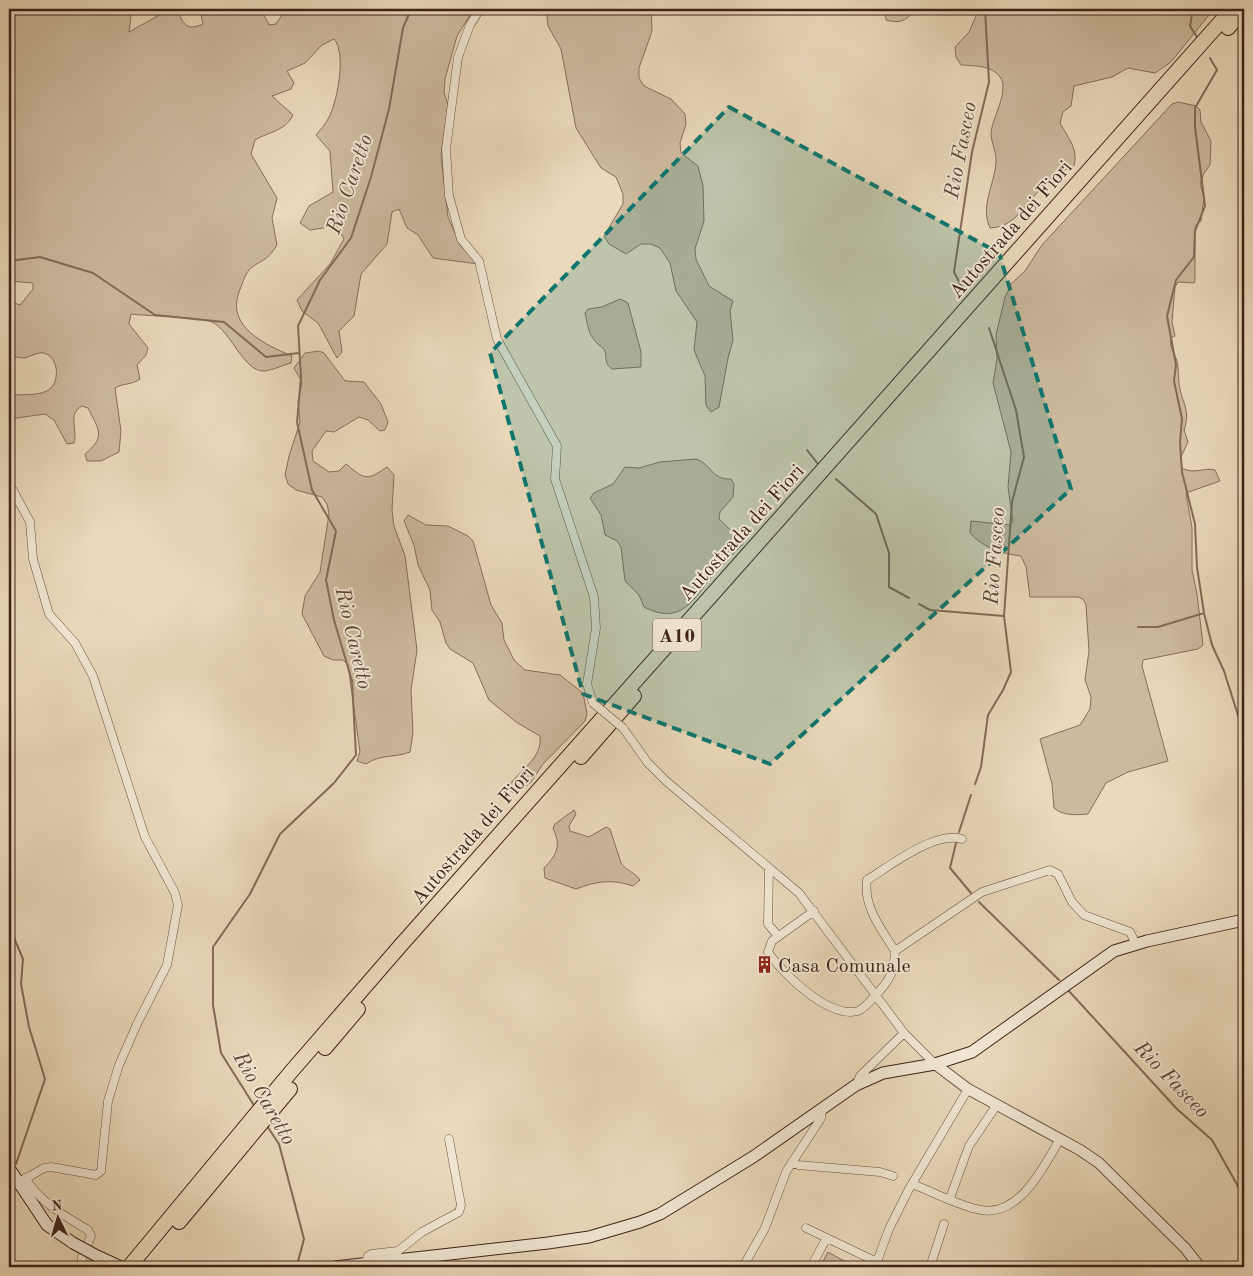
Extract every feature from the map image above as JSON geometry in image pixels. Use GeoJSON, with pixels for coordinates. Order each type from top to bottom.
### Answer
{"type":"FeatureCollection","features":[{"type":"Feature","properties":{"kind":"highway","name":"Autostrada dei Fiori"},"geometry":{"type":"LineString","coordinates":[[129,1267],[401,945],[1232,9]]}},
{"type":"Feature","properties":{"kind":"highway","name":"Autostrada dei Fiori"},"geometry":{"type":"LineString","coordinates":[[142,1267],[295,1082],[406,954],[1244,9]]}},
{"type":"Feature","properties":{"kind":"main road"},"geometry":{"type":"LineString","coordinates":[[335,1267],[413,1263],[589,1237],[624,1228],[660,1214],[695,1193],[822,1110],[856,1085],[883,1073],[935,1064],[972,1052],[1114,951],[1136,944],[1244,920]]}},
{"type":"Feature","properties":{"kind":"main road"},"geometry":{"type":"LineString","coordinates":[[9,1168],[22,1181],[47,1225],[73,1243],[122,1267]]}},
{"type":"Feature","properties":{"kind":"street"},"geometry":{"type":"LineString","coordinates":[[480,9],[470,25],[458,57],[446,149],[448,196],[462,239],[479,261],[497,339],[558,446],[555,479],[594,597],[596,628],[587,684],[593,702],[623,728],[648,763],[666,780],[799,892],[904,1033],[935,1064],[968,1089],[996,1106],[1060,1139],[1099,1163],[1185,1248],[1201,1267]]}},
{"type":"Feature","properties":{"kind":"street"},"geometry":{"type":"LineString","coordinates":[[9,483],[30,522],[33,559],[48,614],[75,643],[93,676],[144,837],[175,893],[178,905],[167,965],[137,1024],[119,1065],[108,1101],[101,1171],[96,1175],[51,1167],[44,1168],[22,1181],[46,1204],[88,1230],[91,1236],[82,1257],[82,1267]]}},
{"type":"Feature","properties":{"kind":"street"},"geometry":{"type":"LineString","coordinates":[[814,911],[772,940],[768,952],[776,964],[804,990],[829,1008],[859,1011],[876,996],[894,971],[895,951],[874,917],[866,889],[868,880],[918,848],[950,837],[962,839]]}},
{"type":"Feature","properties":{"kind":"street"},"geometry":{"type":"LineString","coordinates":[[769,868],[768,924],[778,936]]}},
{"type":"Feature","properties":{"kind":"street"},"geometry":{"type":"LineString","coordinates":[[895,951],[982,892],[1050,870],[1058,874],[1072,902],[1084,915],[1130,932],[1136,944]]}},
{"type":"Feature","properties":{"kind":"street"},"geometry":{"type":"LineString","coordinates":[[856,1085],[860,1076],[904,1033]]}},
{"type":"Feature","properties":{"kind":"street"},"geometry":{"type":"LineString","coordinates":[[806,1228],[876,1265],[892,1221],[968,1089]]}},
{"type":"Feature","properties":{"kind":"street"},"geometry":{"type":"LineString","coordinates":[[950,1198],[969,1146],[996,1106]]}},
{"type":"Feature","properties":{"kind":"street"},"geometry":{"type":"LineString","coordinates":[[743,1267],[765,1228],[792,1162],[821,1118],[822,1110]]}},
{"type":"Feature","properties":{"kind":"street"},"geometry":{"type":"LineString","coordinates":[[365,1264],[368,1256],[398,1252],[422,1232],[459,1212],[461,1201],[449,1139]]}},
{"type":"Feature","properties":{"kind":"street"},"geometry":{"type":"LineString","coordinates":[[912,1184],[969,1206],[987,1210],[1012,1202],[1029,1187],[1060,1139]]}},
{"type":"Feature","properties":{"kind":"street"},"geometry":{"type":"LineString","coordinates":[[792,1162],[798,1165],[880,1172],[892,1176]]}},
{"type":"Feature","properties":{"kind":"street"},"geometry":{"type":"LineString","coordinates":[[930,1267],[944,1224]]}},
{"type":"Feature","properties":{"kind":"street"},"geometry":{"type":"LineString","coordinates":[[811,1267],[826,1238]]}},
{"type":"Feature","properties":{"kind":"highlighted area"},"geometry":{"type":"Polygon","coordinates":[[[729,107],[999,253],[1071,489],[770,764],[583,694],[490,353],[729,107]]]}},
{"type":"Feature","properties":{"kind":"shaded area"},"geometry":{"type":"Polygon","coordinates":[[[9,9],[132,9],[129,32],[170,9],[178,11],[184,23],[193,27],[203,24],[200,11],[202,9],[261,9],[269,25],[276,24],[286,9],[474,9],[457,36],[445,79],[444,92],[448,105],[441,156],[448,217],[460,245],[478,264],[433,258],[418,235],[407,228],[399,209],[392,212],[387,244],[361,274],[354,316],[339,331],[342,352],[337,358],[318,323],[302,311],[297,300],[330,264],[344,239],[337,226],[310,230],[300,223],[309,206],[333,192],[330,151],[316,135],[328,119],[335,102],[339,79],[340,55],[334,39],[322,45],[305,63],[287,71],[294,83],[291,89],[272,96],[293,115],[281,128],[255,140],[251,154],[277,198],[272,218],[277,245],[270,255],[249,270],[246,275],[236,304],[238,315],[243,325],[260,340],[292,356],[291,363],[265,371],[257,370],[244,359],[219,327],[212,322],[131,314],[129,324],[148,348],[146,355],[137,365],[140,379],[115,388],[121,431],[119,452],[101,461],[87,461],[85,454],[96,443],[98,433],[88,408],[82,406],[75,413],[74,443],[67,444],[54,420],[45,414],[9,419],[9,395],[37,394],[47,391],[56,379],[56,368],[52,358],[43,353],[24,358],[9,355],[9,301],[20,305],[33,289],[33,283],[9,281],[9,9]]]}},
{"type":"Feature","properties":{"kind":"shaded area"},"geometry":{"type":"Polygon","coordinates":[[[550,9],[651,9],[652,31],[639,68],[639,78],[644,86],[671,99],[685,114],[686,124],[680,143],[681,153],[698,166],[703,186],[704,221],[695,249],[696,259],[709,286],[733,301],[730,311],[733,340],[719,407],[711,412],[706,405],[705,376],[694,350],[697,322],[676,291],[670,263],[660,248],[651,244],[641,244],[626,254],[609,244],[604,236],[623,204],[623,194],[616,177],[601,168],[576,128],[561,49],[548,26],[547,16],[550,9]]]}},
{"type":"Feature","properties":{"kind":"shaded area"},"geometry":{"type":"Polygon","coordinates":[[[885,9],[914,9],[906,19],[895,22],[886,20],[885,9]]]}},
{"type":"Feature","properties":{"kind":"shaded area"},"geometry":{"type":"Polygon","coordinates":[[[979,9],[1203,9],[1209,15],[1171,62],[1155,73],[1128,68],[1112,77],[1074,86],[1071,106],[1063,112],[1060,123],[1074,150],[1075,162],[1073,168],[1061,171],[1050,179],[1014,219],[1003,226],[990,228],[986,212],[996,159],[991,133],[1002,96],[1003,83],[997,73],[992,70],[961,65],[956,57],[955,47],[969,32],[979,9]]]}},
{"type":"Feature","properties":{"kind":"shaded area"},"geometry":{"type":"Polygon","coordinates":[[[1178,102],[1196,106],[1200,110],[1201,122],[1211,141],[1210,165],[1204,173],[1200,184],[1204,196],[1201,221],[1196,225],[1195,230],[1195,280],[1194,283],[1178,282],[1175,287],[1172,322],[1175,336],[1171,338],[1171,347],[1178,364],[1180,391],[1187,417],[1184,430],[1188,442],[1181,457],[1182,468],[1191,471],[1215,470],[1220,481],[1186,493],[1192,528],[1192,570],[1203,645],[1198,649],[1143,660],[1142,666],[1168,761],[1128,772],[1106,783],[1088,814],[1070,814],[1054,808],[1052,784],[1040,739],[1080,725],[1090,709],[1091,697],[1085,680],[1089,651],[1086,605],[1083,599],[1078,597],[1030,597],[1026,567],[1021,556],[1007,554],[994,549],[981,543],[970,533],[971,521],[1009,525],[1013,522],[1008,487],[1011,452],[993,383],[997,359],[996,335],[1005,297],[1012,283],[1025,271],[1042,245],[1172,104],[1178,102]]]}},
{"type":"Feature","properties":{"kind":"shaded area"},"geometry":{"type":"Polygon","coordinates":[[[620,299],[628,303],[641,352],[641,367],[612,369],[609,367],[604,349],[592,338],[589,329],[585,313],[588,309],[602,307],[620,299]]]}},
{"type":"Feature","properties":{"kind":"shaded area"},"geometry":{"type":"Polygon","coordinates":[[[319,351],[324,353],[345,381],[364,382],[381,404],[388,422],[385,430],[380,431],[368,420],[359,417],[334,432],[326,431],[312,451],[313,461],[329,472],[339,471],[346,464],[366,477],[375,475],[387,467],[394,475],[392,510],[394,526],[405,556],[417,650],[411,690],[413,733],[410,752],[382,757],[366,764],[357,761],[360,752],[348,665],[343,660],[333,660],[324,656],[302,614],[305,596],[320,572],[329,514],[327,504],[322,497],[296,490],[288,484],[285,475],[300,422],[298,401],[302,382],[294,368],[305,353],[319,351]]]}},
{"type":"Feature","properties":{"kind":"shaded area"},"geometry":{"type":"Polygon","coordinates":[[[696,459],[705,464],[719,477],[731,479],[734,484],[733,497],[720,512],[719,519],[744,543],[718,569],[693,601],[677,612],[668,614],[657,612],[644,607],[639,595],[625,581],[621,547],[617,541],[605,535],[601,515],[590,498],[594,493],[613,484],[625,467],[639,468],[660,462],[696,459]]]}},
{"type":"Feature","properties":{"kind":"shaded area"},"geometry":{"type":"Polygon","coordinates":[[[408,515],[426,525],[448,526],[468,536],[473,541],[491,605],[502,623],[504,640],[514,660],[525,670],[560,675],[583,693],[587,714],[585,721],[543,764],[531,782],[519,791],[512,792],[509,786],[534,758],[540,744],[540,736],[516,722],[489,700],[473,663],[450,649],[446,643],[440,622],[432,610],[430,590],[418,565],[414,545],[404,521],[408,515]]]}},
{"type":"Feature","properties":{"kind":"shaded area"},"geometry":{"type":"Polygon","coordinates":[[[574,810],[576,814],[569,826],[570,831],[589,837],[606,827],[610,829],[621,863],[640,880],[633,886],[618,882],[605,882],[576,889],[545,878],[544,868],[552,859],[557,845],[553,829],[555,824],[574,810]]]}},
{"type":"Feature","properties":{"kind":"shaded area"},"geometry":{"type":"Polygon","coordinates":[[[828,1252],[846,1262],[843,1267],[820,1267],[828,1252]]]}},
{"type":"Feature","properties":{"kind":"waterway","name":"Rio Caretto"},"geometry":{"type":"LineString","coordinates":[[255,1107],[221,1053],[213,1005],[213,947],[250,894],[280,834],[334,783],[356,755],[352,681],[334,620],[326,580],[336,531],[312,490],[297,422],[301,378],[298,326],[320,280],[351,238],[371,177],[389,109],[403,28],[411,9]]}},
{"type":"Feature","properties":{"kind":"waterway","name":"Rio Fasceo"},"geometry":{"type":"LineString","coordinates":[[965,293],[954,272],[972,152],[989,82],[985,9]]}},
{"type":"Feature","properties":{"kind":"waterway"},"geometry":{"type":"LineString","coordinates":[[1193,9],[1190,26],[1197,37]]}},
{"type":"Feature","properties":{"kind":"waterway"},"geometry":{"type":"LineString","coordinates":[[1210,58],[1217,70],[1195,108],[1195,127],[1205,206],[1195,231],[1194,257],[1176,280],[1167,316],[1176,365],[1174,381],[1182,419],[1180,442],[1182,472],[1195,524],[1197,567],[1204,613],[1212,645],[1224,671],[1244,734]]}},
{"type":"Feature","properties":{"kind":"waterway"},"geometry":{"type":"LineString","coordinates":[[9,261],[40,257],[93,273],[155,315],[224,322],[266,357],[299,353]]}},
{"type":"Feature","properties":{"kind":"waterway","name":"Rio Fasceo"},"geometry":{"type":"LineString","coordinates":[[975,784],[981,767],[988,715],[1011,672],[1004,616],[1012,502],[1024,457],[1016,410],[989,328]]}},
{"type":"Feature","properties":{"kind":"waterway"},"geometry":{"type":"LineString","coordinates":[[807,450],[818,464]]}},
{"type":"Feature","properties":{"kind":"waterway"},"geometry":{"type":"LineString","coordinates":[[836,479],[876,514],[889,553],[889,587],[909,598]]}},
{"type":"Feature","properties":{"kind":"waterway"},"geometry":{"type":"LineString","coordinates":[[919,604],[930,610],[1004,616]]}},
{"type":"Feature","properties":{"kind":"waterway"},"geometry":{"type":"LineString","coordinates":[[1138,627],[1158,627],[1204,613]]}},
{"type":"Feature","properties":{"kind":"waterway","name":"Rio Fasceo"},"geometry":{"type":"LineString","coordinates":[[959,832],[971,795]]}},
{"type":"Feature","properties":{"kind":"waterway","name":"Rio Fasceo"},"geometry":{"type":"LineString","coordinates":[[956,843],[950,868],[971,893]]}},
{"type":"Feature","properties":{"kind":"waterway","name":"Rio Fasceo"},"geometry":{"type":"LineString","coordinates":[[979,902],[1059,980]]}},
{"type":"Feature","properties":{"kind":"waterway"},"geometry":{"type":"LineString","coordinates":[[9,926],[23,959],[21,984],[29,1027],[45,1079],[16,1164]]}},
{"type":"Feature","properties":{"kind":"waterway","name":"Rio Fasceo"},"geometry":{"type":"LineString","coordinates":[[1068,990],[1177,1109],[1212,1140],[1244,1197]]}},
{"type":"Feature","properties":{"kind":"waterway","name":"Rio Caretto"},"geometry":{"type":"LineString","coordinates":[[267,1126],[279,1144],[304,1239],[297,1265]]}},
{"type":"Feature","properties":{"kind":"waterway"},"geometry":{"type":"LineString","coordinates":[[9,1190],[11,1183]]}},
{"type":"Feature","properties":{"kind":"place","name":"Casa Comunale"},"geometry":{"type":"Point","coordinates":[764,965]}}]}
